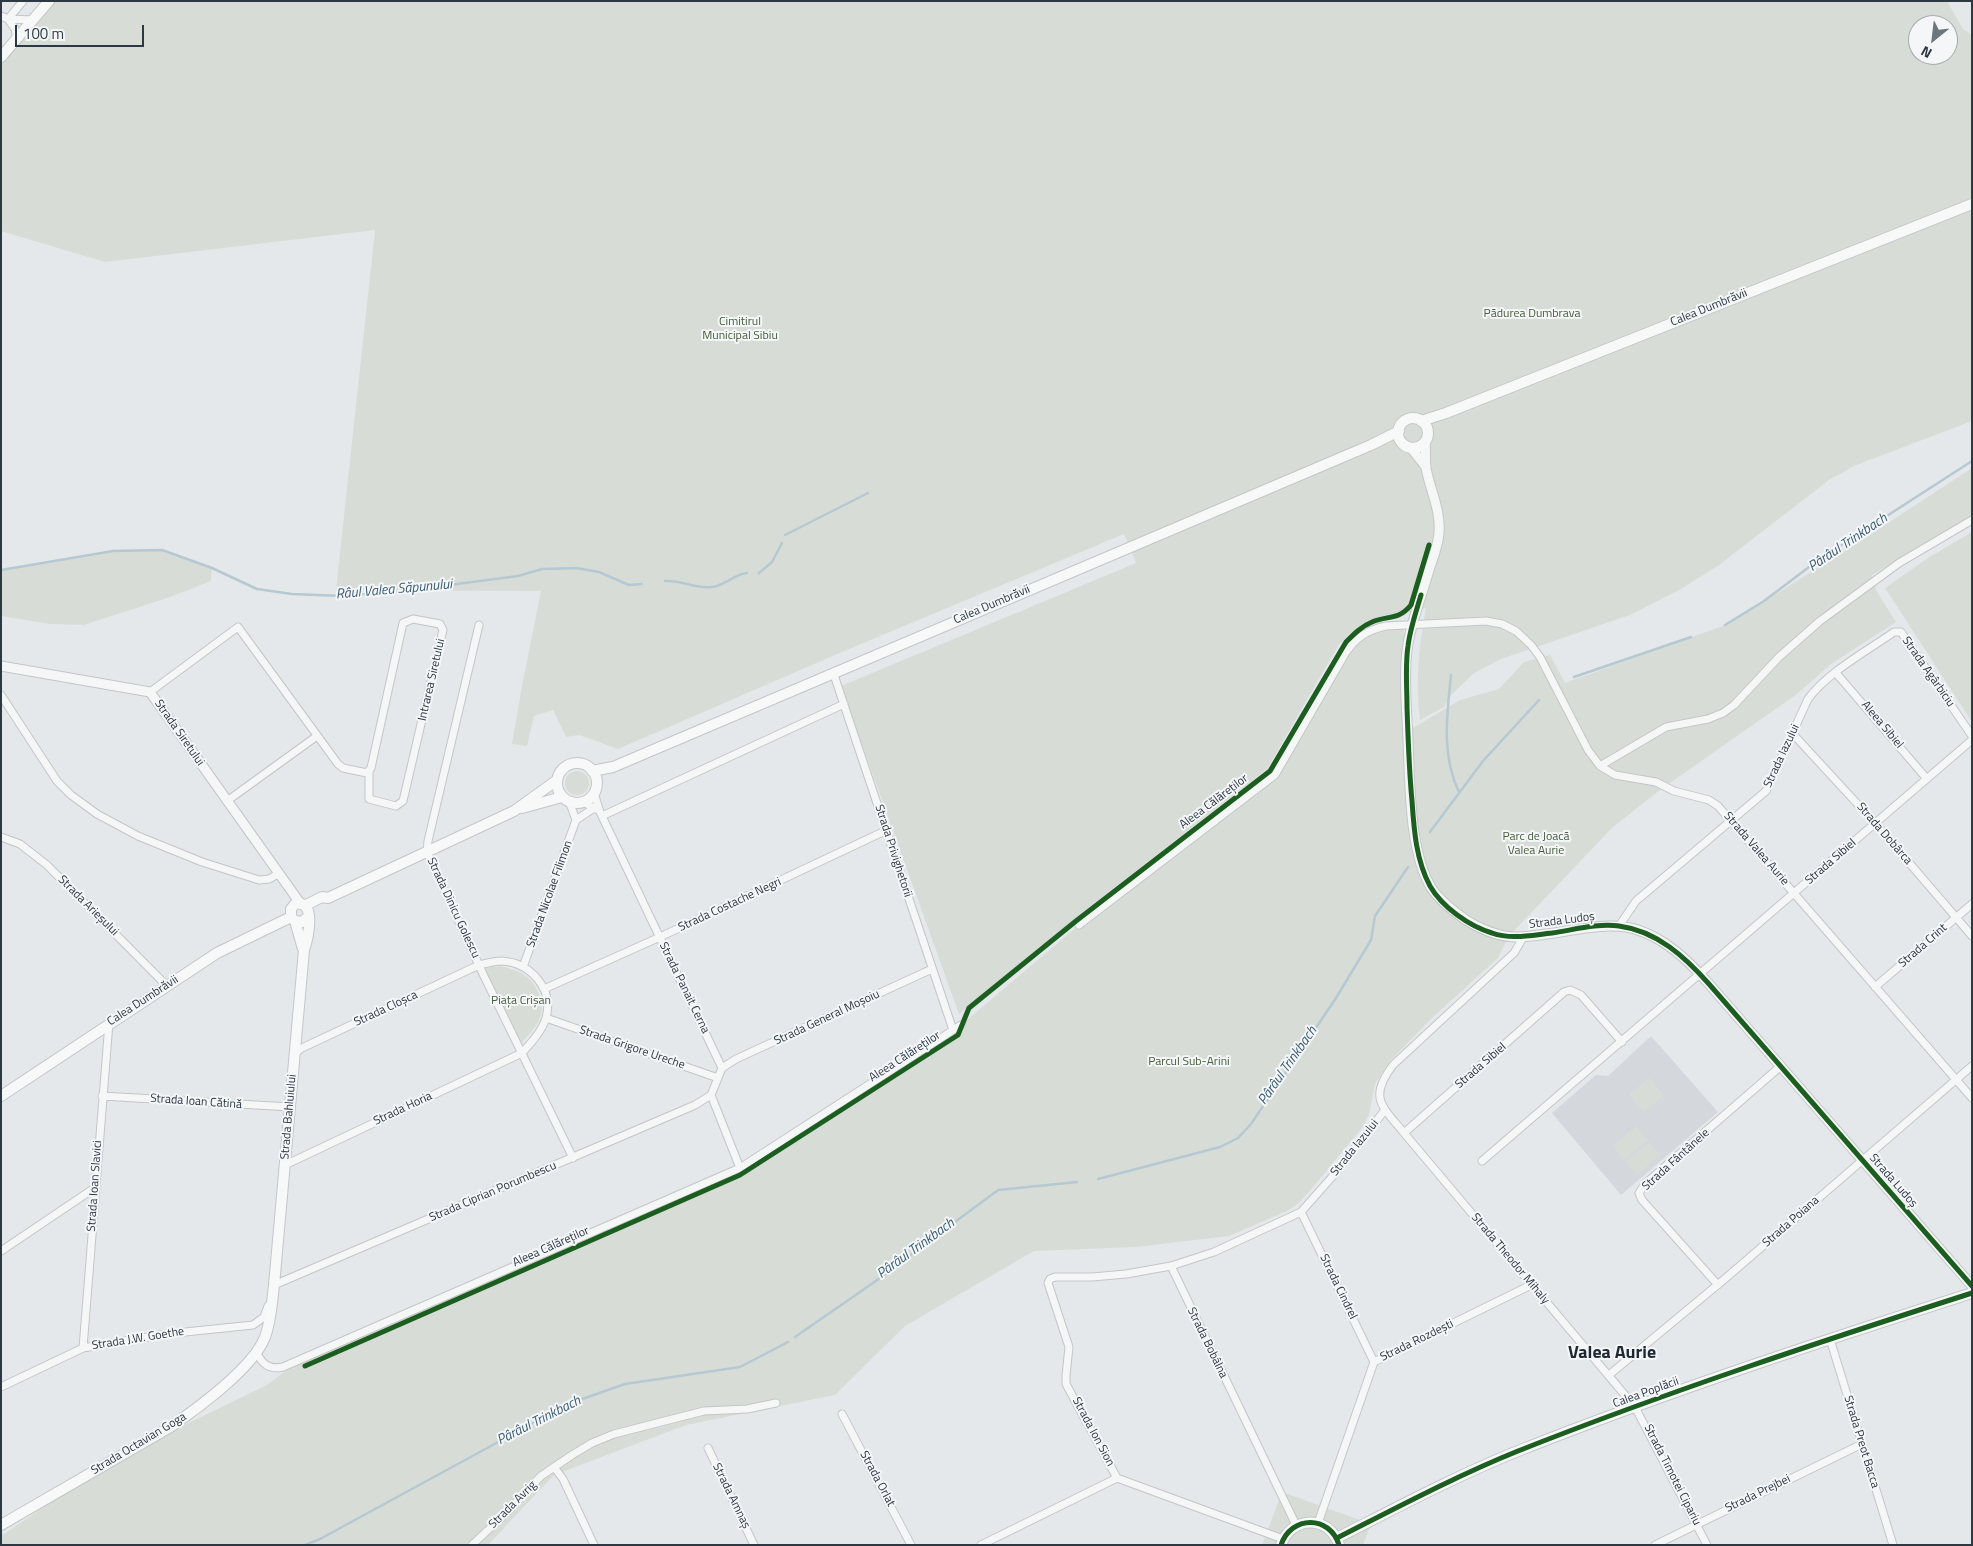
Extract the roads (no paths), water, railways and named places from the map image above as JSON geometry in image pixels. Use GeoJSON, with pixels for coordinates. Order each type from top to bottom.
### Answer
{"type":"FeatureCollection","features":[{"type":"Feature","properties":{"kind":"main road"},"geometry":{"type":"LineString","coordinates":[[1,57],[49,1]]}},
{"type":"Feature","properties":{"kind":"main road","name":"Calea Dumbrăvii"},"geometry":{"type":"LineString","coordinates":[[1421,421],[1446,413],[1972,204]]}},
{"type":"Feature","properties":{"kind":"main road","name":"Calea Dumbrăvii"},"geometry":{"type":"LineString","coordinates":[[1427,436],[1446,413]]}},
{"type":"Feature","properties":{"kind":"main road"},"geometry":{"type":"LineString","coordinates":[[1414,418],[1421,421],[1427,436],[1419,447],[1411,448],[1401,442],[1399,431],[1406,420],[1414,418]]}},
{"type":"Feature","properties":{"kind":"main road","name":"Calea Dumbrăvii"},"geometry":{"type":"LineString","coordinates":[[594,776],[833,672],[1371,445],[1399,431]]}},
{"type":"Feature","properties":{"kind":"main road","name":"Calea Dumbrăvii"},"geometry":{"type":"LineString","coordinates":[[1371,445],[1401,442]]}},
{"type":"Feature","properties":{"kind":"main road"},"geometry":{"type":"LineString","coordinates":[[514,811],[566,799],[583,802],[594,793],[594,776],[584,765],[571,764],[560,772],[557,786],[566,799]]}},
{"type":"Feature","properties":{"kind":"main road"},"geometry":{"type":"LineString","coordinates":[[293,919],[290,911],[303,908],[322,897],[328,898],[514,811],[557,780]]}},
{"type":"Feature","properties":{"kind":"main road","name":"Calea Dumbrăvii"},"geometry":{"type":"LineString","coordinates":[[1,1096],[227,947],[293,919],[302,922],[303,908]]}},
{"type":"Feature","properties":{"kind":"main road","name":"Strada Bahluiului"},"geometry":{"type":"LineString","coordinates":[[274,1285],[304,950],[303,908]]}},
{"type":"Feature","properties":{"kind":"main road","name":"Strada Bahluiului"},"geometry":{"type":"LineString","coordinates":[[293,919],[304,950]]}},
{"type":"Feature","properties":{"kind":"main road","name":"Strada Octavian Goga"},"geometry":{"type":"LineString","coordinates":[[1,1525],[172,1426],[215,1393],[260,1347],[270,1322],[274,1285]]}},
{"type":"Feature","properties":{"kind":"main road","name":"Calea Poplăcii"},"geometry":{"type":"LineString","coordinates":[[1338,1541],[1488,1464],[1635,1407],[1830,1339],[1972,1293]]}},
{"type":"Feature","properties":{"kind":"main road"},"geometry":{"type":"LineString","coordinates":[[1282,1542],[1288,1531],[1296,1525],[1307,1522],[1318,1523],[1327,1527],[1338,1541]]}},
{"type":"Feature","properties":{"kind":"street"},"geometry":{"type":"LineString","coordinates":[[5,17],[23,1]]}},
{"type":"Feature","properties":{"kind":"street"},"geometry":{"type":"LineString","coordinates":[[5,17],[33,20]]}},
{"type":"Feature","properties":{"kind":"street"},"geometry":{"type":"LineString","coordinates":[[5,17],[15,29],[16,39]]}},
{"type":"Feature","properties":{"kind":"street","name":"Strada Ludoș"},"geometry":{"type":"LineString","coordinates":[[1427,436],[1426,467],[1439,516],[1439,532],[1437,546],[1412,624],[1406,660],[1409,755],[1415,836],[1423,870],[1431,887],[1441,900],[1471,923],[1483,930],[1499,935],[1524,936],[1619,926],[1642,933],[1680,953],[1701,974],[1972,1286]]}},
{"type":"Feature","properties":{"kind":"street","name":"Strada Ludoș"},"geometry":{"type":"LineString","coordinates":[[1411,448],[1426,467]]}},
{"type":"Feature","properties":{"kind":"street"},"geometry":{"type":"LineString","coordinates":[[1412,624],[1486,620],[1502,624],[1516,631],[1532,645],[1540,657],[1588,750],[1600,766],[1666,727],[1708,719],[1728,710],[1778,657],[1812,627],[1898,563],[1972,520]]}},
{"type":"Feature","properties":{"kind":"street","name":"Intrarea Siretului"},"geometry":{"type":"LineString","coordinates":[[413,619],[440,624],[443,630],[403,801],[396,806],[369,799],[370,772],[403,623],[413,619]]}},
{"type":"Feature","properties":{"kind":"street","name":"Aleea Călăreților"},"geometry":{"type":"LineString","coordinates":[[1079,925],[1275,775],[1345,654],[1359,637],[1373,629],[1412,624]]}},
{"type":"Feature","properties":{"kind":"street"},"geometry":{"type":"LineString","coordinates":[[427,852],[479,625]]}},
{"type":"Feature","properties":{"kind":"street"},"geometry":{"type":"LineString","coordinates":[[150,692],[238,627],[316,736],[340,766],[364,773],[370,772]]}},
{"type":"Feature","properties":{"kind":"street","name":"Strada Iazului"},"geometry":{"type":"LineString","coordinates":[[1619,926],[1636,901],[1766,791],[1794,734],[1808,699],[1820,686],[1894,632],[1900,632]]}},
{"type":"Feature","properties":{"kind":"street","name":"Strada Agârbiciu"},"geometry":{"type":"LineString","coordinates":[[1900,632],[1972,736]]}},
{"type":"Feature","properties":{"kind":"street","name":"Strada Siretului"},"geometry":{"type":"LineString","coordinates":[[1,666],[150,692],[303,908]]}},
{"type":"Feature","properties":{"kind":"street","name":"Strada Privighetorii"},"geometry":{"type":"LineString","coordinates":[[833,672],[953,1030]]}},
{"type":"Feature","properties":{"kind":"street","name":"Aleea Sibiel"},"geometry":{"type":"LineString","coordinates":[[1836,673],[1927,779]]}},
{"type":"Feature","properties":{"kind":"street"},"geometry":{"type":"LineString","coordinates":[[1,694],[57,782],[71,796],[97,814],[138,836],[202,862],[259,880],[269,879],[278,874]]}},
{"type":"Feature","properties":{"kind":"street"},"geometry":{"type":"LineString","coordinates":[[566,799],[576,820],[599,812],[844,704]]}},
{"type":"Feature","properties":{"kind":"street","name":"Strada Dobârca"},"geometry":{"type":"LineString","coordinates":[[1794,734],[1875,823],[1972,936]]}},
{"type":"Feature","properties":{"kind":"street"},"geometry":{"type":"LineString","coordinates":[[226,801],[316,736]]}},
{"type":"Feature","properties":{"kind":"street","name":"Strada Sibiel"},"geometry":{"type":"LineString","coordinates":[[1482,1161],[1972,740]]}},
{"type":"Feature","properties":{"kind":"street","name":"Strada Valea Aurie"},"geometry":{"type":"LineString","coordinates":[[1600,766],[1615,775],[1646,779],[1674,791],[1709,800],[1718,806],[1972,1098]]}},
{"type":"Feature","properties":{"kind":"street","name":"Strada Panait Cerna"},"geometry":{"type":"LineString","coordinates":[[594,793],[599,812],[722,1068]]}},
{"type":"Feature","properties":{"kind":"street"},"geometry":{"type":"LineString","coordinates":[[583,802],[599,812]]}},
{"type":"Feature","properties":{"kind":"street","name":"Strada Nicolae Filimon"},"geometry":{"type":"LineString","coordinates":[[523,967],[576,820]]}},
{"type":"Feature","properties":{"kind":"street","name":"Strada Costache Negri"},"geometry":{"type":"LineString","coordinates":[[544,988],[660,938],[887,830]]}},
{"type":"Feature","properties":{"kind":"street","name":"Strada Arieșului"},"geometry":{"type":"LineString","coordinates":[[1,837],[20,844],[48,865],[167,986]]}},
{"type":"Feature","properties":{"kind":"street","name":"Strada Dinicu Golescu"},"geometry":{"type":"LineString","coordinates":[[427,852],[479,965]]}},
{"type":"Feature","properties":{"kind":"street","name":"Strada Crint"},"geometry":{"type":"LineString","coordinates":[[1875,987],[1972,904]]}},
{"type":"Feature","properties":{"kind":"street","name":"Strada Iazului"},"geometry":{"type":"LineString","coordinates":[[1171,1266],[1214,1252],[1301,1212],[1332,1177],[1385,1110],[1380,1099],[1379,1088],[1383,1078],[1393,1065],[1514,954],[1524,936]]}},
{"type":"Feature","properties":{"kind":"street"},"geometry":{"type":"LineString","coordinates":[[522,1053],[534,1039],[546,1018],[547,998],[544,988],[533,973],[523,967],[503,961],[479,965],[573,1158]]}},
{"type":"Feature","properties":{"kind":"street","name":"Strada Cloșca"},"geometry":{"type":"LineString","coordinates":[[294,1054],[302,1048],[479,965]]}},
{"type":"Feature","properties":{"kind":"street","name":"Strada General Moșoiu"},"geometry":{"type":"LineString","coordinates":[[722,1068],[736,1059],[932,969]]}},
{"type":"Feature","properties":{"kind":"street","name":"Strada Sibiel"},"geometry":{"type":"LineString","coordinates":[[1404,1134],[1564,992],[1570,990],[1581,995],[1622,1042]]}},
{"type":"Feature","properties":{"kind":"street","name":"Strada Grigore Ureche"},"geometry":{"type":"LineString","coordinates":[[546,1018],[718,1078]]}},
{"type":"Feature","properties":{"kind":"street","name":"Strada Ioan Slavici"},"geometry":{"type":"LineString","coordinates":[[83,1348],[109,1024]]}},
{"type":"Feature","properties":{"kind":"street","name":"Aleea Călăreților"},"geometry":{"type":"LineString","coordinates":[[260,1347],[260,1359],[274,1368],[283,1367],[740,1168],[961,1025]]}},
{"type":"Feature","properties":{"kind":"street","name":"Strada Horia"},"geometry":{"type":"LineString","coordinates":[[285,1166],[522,1053]]}},
{"type":"Feature","properties":{"kind":"street","name":"Strada Fântânele"},"geometry":{"type":"LineString","coordinates":[[1718,1285],[1642,1200],[1640,1193],[1645,1184],[1781,1066]]}},
{"type":"Feature","properties":{"kind":"street","name":"Strada Poiana"},"geometry":{"type":"LineString","coordinates":[[1609,1375],[1718,1285],[1972,1066]]}},
{"type":"Feature","properties":{"kind":"street"},"geometry":{"type":"LineString","coordinates":[[722,1068],[710,1095],[740,1168]]}},
{"type":"Feature","properties":{"kind":"street","name":"Strada Ciprian Porumbescu"},"geometry":{"type":"LineString","coordinates":[[274,1285],[573,1158],[695,1104],[710,1095]]}},
{"type":"Feature","properties":{"kind":"street","name":"Strada Ioan Cătină"},"geometry":{"type":"LineString","coordinates":[[102,1096],[290,1108]]}},
{"type":"Feature","properties":{"kind":"street","name":"Strada Theodor Mihaly"},"geometry":{"type":"LineString","coordinates":[[1385,1110],[1635,1407]]}},
{"type":"Feature","properties":{"kind":"street"},"geometry":{"type":"LineString","coordinates":[[1,1251],[96,1187]]}},
{"type":"Feature","properties":{"kind":"street","name":"Strada Cindrel"},"geometry":{"type":"LineString","coordinates":[[1301,1212],[1374,1362]]}},
{"type":"Feature","properties":{"kind":"street","name":"Strada Ion Sion"},"geometry":{"type":"LineString","coordinates":[[1171,1266],[1109,1276],[1055,1277],[1050,1279],[1049,1286],[1069,1347],[1066,1384],[1118,1478],[1282,1542]]}},
{"type":"Feature","properties":{"kind":"street","name":"Strada Bobâlna"},"geometry":{"type":"LineString","coordinates":[[1171,1266],[1296,1525]]}},
{"type":"Feature","properties":{"kind":"street"},"geometry":{"type":"LineString","coordinates":[[260,1347],[260,1332],[254,1325],[264,1317],[274,1285]]}},
{"type":"Feature","properties":{"kind":"street","name":"Strada Rozdești"},"geometry":{"type":"LineString","coordinates":[[1318,1523],[1374,1362],[1531,1285]]}},
{"type":"Feature","properties":{"kind":"street","name":"Strada J.W. Goethe"},"geometry":{"type":"LineString","coordinates":[[1,1387],[83,1348],[166,1334],[254,1325]]}},
{"type":"Feature","properties":{"kind":"street","name":"Strada Preot Bacca"},"geometry":{"type":"LineString","coordinates":[[1830,1339],[1893,1545]]}},
{"type":"Feature","properties":{"kind":"street","name":"Strada Avrig"},"geometry":{"type":"LineString","coordinates":[[472,1545],[541,1476],[592,1443],[614,1434],[704,1411],[747,1409],[776,1403]]}},
{"type":"Feature","properties":{"kind":"street","name":"Strada Timotei Cipariu"},"geometry":{"type":"LineString","coordinates":[[1635,1407],[1707,1545]]}},
{"type":"Feature","properties":{"kind":"street","name":"Strada Orlat"},"geometry":{"type":"LineString","coordinates":[[842,1414],[911,1545]]}},
{"type":"Feature","properties":{"kind":"street","name":"Strada Prejbei"},"geometry":{"type":"LineString","coordinates":[[1655,1545],[1862,1444]]}},
{"type":"Feature","properties":{"kind":"street","name":"Strada Amnaș"},"geometry":{"type":"LineString","coordinates":[[708,1448],[754,1545]]}},
{"type":"Feature","properties":{"kind":"street"},"geometry":{"type":"LineString","coordinates":[[554,1467],[563,1479],[594,1545]]}},
{"type":"Feature","properties":{"kind":"street"},"geometry":{"type":"LineString","coordinates":[[981,1545],[1118,1478]]}},
{"type":"Feature","properties":{"kind":"waterway","name":"Pârâul Trinkbach"},"geometry":{"type":"LineString","coordinates":[[1725,625],[1764,601],[1817,561],[1972,461]]}},
{"type":"Feature","properties":{"kind":"waterway","name":"Râul Valea Săpunului"},"geometry":{"type":"LineString","coordinates":[[785,535],[868,493]]}},
{"type":"Feature","properties":{"kind":"waterway","name":"Râul Valea Săpunului"},"geometry":{"type":"LineString","coordinates":[[759,573],[772,562],[782,543]]}},
{"type":"Feature","properties":{"kind":"waterway","name":"Râul Valea Săpunului"},"geometry":{"type":"LineString","coordinates":[[1,570],[113,551],[162,550],[212,568],[257,589],[292,594],[343,596],[411,590],[518,576],[542,569],[576,568],[599,572],[629,585],[642,584]]}},
{"type":"Feature","properties":{"kind":"waterway","name":"Râul Valea Săpunului"},"geometry":{"type":"LineString","coordinates":[[665,581],[699,587],[711,587],[721,585],[738,575],[747,573]]}},
{"type":"Feature","properties":{"kind":"waterway","name":"Pârâul Trinkbach"},"geometry":{"type":"LineString","coordinates":[[1574,677],[1691,637]]}},
{"type":"Feature","properties":{"kind":"waterway"},"geometry":{"type":"LineString","coordinates":[[1451,675],[1447,719],[1448,749],[1453,778],[1459,792]]}},
{"type":"Feature","properties":{"kind":"waterway","name":"Pârâul Trinkbach"},"geometry":{"type":"LineString","coordinates":[[1430,832],[1483,761],[1539,700]]}},
{"type":"Feature","properties":{"kind":"waterway","name":"Pârâul Trinkbach"},"geometry":{"type":"LineString","coordinates":[[1098,1179],[1220,1147],[1238,1138],[1251,1124],[1336,998],[1371,940],[1375,916],[1408,867]]}},
{"type":"Feature","properties":{"kind":"waterway","name":"Pârâul Trinkbach"},"geometry":{"type":"LineString","coordinates":[[795,1337],[873,1283],[998,1190],[1077,1182]]}},
{"type":"Feature","properties":{"kind":"waterway","name":"Pârâul Trinkbach"},"geometry":{"type":"LineString","coordinates":[[305,1545],[320,1539],[568,1404],[625,1384],[740,1367],[788,1342]]}},
{"type":"Feature","properties":{"kind":"district","name":"Valea Aurie"},"geometry":{"type":"Point","coordinates":[1612,1354]}},
{"type":"Feature","properties":{"kind":"park label","name":"Pădurea Dumbrava"},"geometry":{"type":"Point","coordinates":[1532,314]}},
{"type":"Feature","properties":{"kind":"park label","name":"Cimitirul Municipal Sibiu"},"geometry":{"type":"Point","coordinates":[740,329]}},
{"type":"Feature","properties":{"kind":"park label","name":"Parc de Joacă Valea Aurie"},"geometry":{"type":"Point","coordinates":[1536,844]}},
{"type":"Feature","properties":{"kind":"park label","name":"Piața Crișan"},"geometry":{"type":"Point","coordinates":[521,1001]}},
{"type":"Feature","properties":{"kind":"park label","name":"Parcul Sub-Arini"},"geometry":{"type":"Point","coordinates":[1189,1062]}}]}
